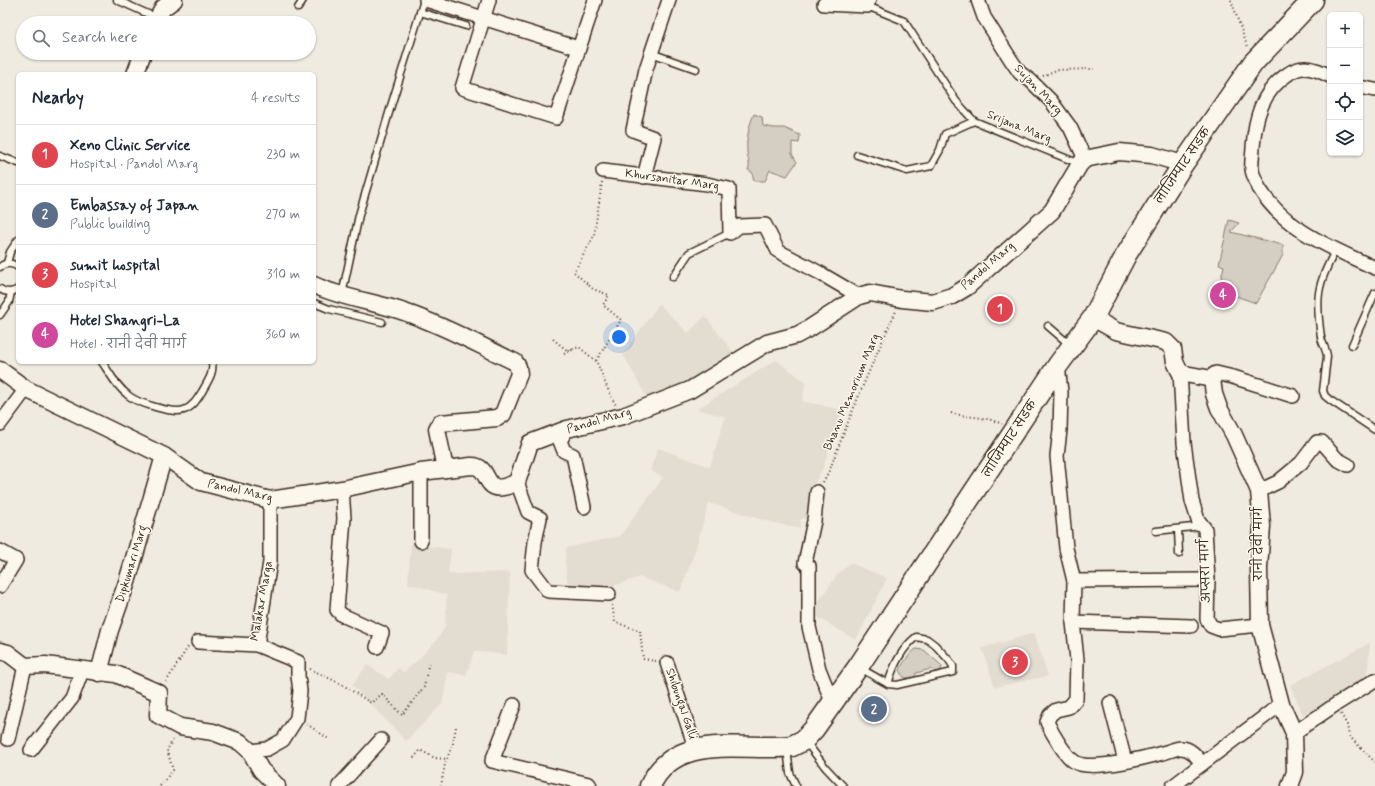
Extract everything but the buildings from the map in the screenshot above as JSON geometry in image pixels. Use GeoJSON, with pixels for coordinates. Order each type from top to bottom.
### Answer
{"type":"FeatureCollection","features":[{"type":"Feature","properties":{"kind":"main road","name":"लाजिम्पाट सडक"},"geometry":{"type":"LineString","coordinates":[[795,743],[814,729],[833,704],[1058,365],[1092,318],[1126,255],[1183,164],[1254,63],[1313,0]]}},
{"type":"Feature","properties":{"kind":"main road"},"geometry":{"type":"LineString","coordinates":[[650,786],[654,776],[667,762],[678,756],[696,750],[712,747],[795,743]]}},
{"type":"Feature","properties":{"kind":"street"},"geometry":{"type":"LineString","coordinates":[[159,16],[163,8],[174,0]]}},
{"type":"Feature","properties":{"kind":"street"},"geometry":{"type":"LineString","coordinates":[[489,0],[462,88],[556,118],[595,0]]}},
{"type":"Feature","properties":{"kind":"street"},"geometry":{"type":"LineString","coordinates":[[644,177],[654,138],[633,130],[646,69],[669,0]]}},
{"type":"Feature","properties":{"kind":"street","name":"Sujan Marg"},"geometry":{"type":"LineString","coordinates":[[978,0],[984,17],[1020,73],[1031,81],[1051,101],[1070,127],[1083,162]]}},
{"type":"Feature","properties":{"kind":"street"},"geometry":{"type":"LineString","coordinates":[[824,4],[868,3]]}},
{"type":"Feature","properties":{"kind":"street"},"geometry":{"type":"LineString","coordinates":[[423,4],[483,18],[578,48]]}},
{"type":"Feature","properties":{"kind":"street"},"geometry":{"type":"LineString","coordinates":[[136,72],[140,60]]}},
{"type":"Feature","properties":{"kind":"street"},"geometry":{"type":"LineString","coordinates":[[1327,75],[1315,69],[1303,67],[1278,80],[1268,93],[1261,106],[1256,121],[1252,169],[1259,188],[1275,210],[1294,226],[1309,236],[1375,268]]}},
{"type":"Feature","properties":{"kind":"street"},"geometry":{"type":"LineString","coordinates":[[1363,88],[1375,90]]}},
{"type":"Feature","properties":{"kind":"street"},"geometry":{"type":"LineString","coordinates":[[1083,162],[1119,152],[1152,155],[1183,164]]}},
{"type":"Feature","properties":{"kind":"street","name":"Pandol Marg"},"geometry":{"type":"LineString","coordinates":[[0,370],[26,389],[164,456],[202,482],[270,500],[342,489],[421,472],[477,466],[481,468],[490,485],[504,488],[517,482],[530,443],[567,429],[623,416],[690,390],[767,343],[796,335],[810,328],[859,296],[870,294],[933,302],[952,296],[967,287],[1052,211],[1083,162]]}},
{"type":"Feature","properties":{"kind":"street","name":"Khursanitar Marg"},"geometry":{"type":"LineString","coordinates":[[603,171],[707,184],[729,189],[730,233]]}},
{"type":"Feature","properties":{"kind":"street"},"geometry":{"type":"LineString","coordinates":[[730,233],[739,226],[765,225],[778,251],[859,296]]}},
{"type":"Feature","properties":{"kind":"street"},"geometry":{"type":"LineString","coordinates":[[316,286],[342,295],[393,308],[442,326],[515,362],[518,367],[519,374],[503,414],[497,418],[440,423],[438,426],[437,429],[444,469]]}},
{"type":"Feature","properties":{"kind":"street"},"geometry":{"type":"LineString","coordinates":[[1092,318],[1116,331],[1166,342],[1173,349],[1175,362],[1180,372],[1185,374],[1212,379],[1216,373],[1293,396]]}},
{"type":"Feature","properties":{"kind":"street"},"geometry":{"type":"LineString","coordinates":[[1058,365],[1061,392],[1060,430],[1057,456],[1066,548],[1074,581],[1073,622],[1077,660],[1076,699],[1069,707],[1056,710],[1050,715],[1047,722],[1053,735],[1076,762],[1096,765],[1125,762],[1180,748],[1194,753],[1202,764]]}},
{"type":"Feature","properties":{"kind":"street","name":"अप्सरा मार्ग"},"geometry":{"type":"LineString","coordinates":[[1180,372],[1184,443],[1192,501],[1198,520],[1205,529],[1206,535],[1208,580],[1207,620],[1211,626],[1219,629],[1260,625]]}},
{"type":"Feature","properties":{"kind":"street","name":"रानी देवी मार्ग"},"geometry":{"type":"LineString","coordinates":[[1212,379],[1214,394],[1219,408],[1234,436],[1259,491],[1262,526],[1258,568],[1260,625],[1281,704],[1294,733],[1295,772],[1290,786]]}},
{"type":"Feature","properties":{"kind":"street"},"geometry":{"type":"LineString","coordinates":[[0,424],[26,389]]}},
{"type":"Feature","properties":{"kind":"street"},"geometry":{"type":"LineString","coordinates":[[567,429],[560,441],[564,451],[573,455],[584,507]]}},
{"type":"Feature","properties":{"kind":"street"},"geometry":{"type":"LineString","coordinates":[[1259,491],[1278,482],[1301,463],[1317,442],[1322,442],[1337,459],[1348,465]]}},
{"type":"Feature","properties":{"kind":"street","name":"Dipkumari Marg"},"geometry":{"type":"LineString","coordinates":[[99,672],[110,630],[127,582],[164,456]]}},
{"type":"Feature","properties":{"kind":"street"},"geometry":{"type":"LineString","coordinates":[[421,472],[421,541]]}},
{"type":"Feature","properties":{"kind":"street"},"geometry":{"type":"LineString","coordinates":[[517,482],[528,512],[540,518],[535,542],[532,570],[548,591],[609,594]]}},
{"type":"Feature","properties":{"kind":"street"},"geometry":{"type":"LineString","coordinates":[[342,489],[344,518],[337,610],[342,615],[382,633],[377,647]]}},
{"type":"Feature","properties":{"kind":"street"},"geometry":{"type":"LineString","coordinates":[[818,492],[814,521],[805,562],[809,566],[809,626],[819,669],[833,704]]}},
{"type":"Feature","properties":{"kind":"street","name":"Malakar Marga"},"geometry":{"type":"LineString","coordinates":[[198,642],[257,645],[270,562],[270,500]]}},
{"type":"Feature","properties":{"kind":"street"},"geometry":{"type":"LineString","coordinates":[[0,551],[16,560],[0,586]]}},
{"type":"Feature","properties":{"kind":"street"},"geometry":{"type":"LineString","coordinates":[[1074,581],[1208,580]]}},
{"type":"Feature","properties":{"kind":"street"},"geometry":{"type":"LineString","coordinates":[[1073,622],[1191,626]]}},
{"type":"Feature","properties":{"kind":"street"},"geometry":{"type":"LineString","coordinates":[[250,751],[267,749],[283,740],[298,718],[300,691],[298,662],[257,645]]}},
{"type":"Feature","properties":{"kind":"street"},"geometry":{"type":"LineString","coordinates":[[0,650],[8,653],[25,666],[45,665],[82,671],[116,674],[159,693],[158,715],[180,727],[213,732],[240,742],[250,751],[261,770],[277,786]]}},
{"type":"Feature","properties":{"kind":"street","name":"Shibungal Galli"},"geometry":{"type":"LineString","coordinates":[[667,663],[696,750]]}},
{"type":"Feature","properties":{"kind":"street"},"geometry":{"type":"LineString","coordinates":[[8,739],[25,666]]}},
{"type":"Feature","properties":{"kind":"street"},"geometry":{"type":"LineString","coordinates":[[31,750],[72,698],[82,671]]}},
{"type":"Feature","properties":{"kind":"street"},"geometry":{"type":"LineString","coordinates":[[1294,733],[1375,680]]}},
{"type":"Feature","properties":{"kind":"street"},"geometry":{"type":"LineString","coordinates":[[1110,703],[1125,762]]}},
{"type":"Feature","properties":{"kind":"street"},"geometry":{"type":"LineString","coordinates":[[1173,786],[1281,704]]}},
{"type":"Feature","properties":{"kind":"street"},"geometry":{"type":"LineString","coordinates":[[514,705],[492,761],[589,784],[590,786]]}},
{"type":"Feature","properties":{"kind":"street"},"geometry":{"type":"LineString","coordinates":[[339,786],[381,740]]}},
{"type":"Feature","properties":{"kind":"lane"},"geometry":{"type":"LineString","coordinates":[[116,0],[146,16]]}},
{"type":"Feature","properties":{"kind":"lane"},"geometry":{"type":"LineString","coordinates":[[298,8],[303,0]]}},
{"type":"Feature","properties":{"kind":"lane","name":"Srijana Marg"},"geometry":{"type":"LineString","coordinates":[[868,3],[904,21],[956,101],[974,121],[1083,162]]}},
{"type":"Feature","properties":{"kind":"lane"},"geometry":{"type":"LineString","coordinates":[[342,295],[359,215],[390,106],[423,4],[466,26]]}},
{"type":"Feature","properties":{"kind":"lane"},"geometry":{"type":"LineString","coordinates":[[651,53],[696,69]]}},
{"type":"Feature","properties":{"kind":"lane"},"geometry":{"type":"LineString","coordinates":[[857,155],[907,171],[931,166],[940,150],[945,134],[974,121]]}},
{"type":"Feature","properties":{"kind":"lane"},"geometry":{"type":"LineString","coordinates":[[0,156],[16,162]]}},
{"type":"Feature","properties":{"kind":"lane"},"geometry":{"type":"LineString","coordinates":[[672,278],[689,254],[730,233]]}},
{"type":"Feature","properties":{"kind":"lane"},"geometry":{"type":"LineString","coordinates":[[7,263],[10,252],[16,243]]}},
{"type":"Feature","properties":{"kind":"lane"},"geometry":{"type":"LineString","coordinates":[[1336,249],[1325,273],[1319,294],[1321,338],[1327,352],[1323,392],[1330,400],[1375,430]]}},
{"type":"Feature","properties":{"kind":"lane"},"geometry":{"type":"LineString","coordinates":[[0,267],[7,263],[16,266]]}},
{"type":"Feature","properties":{"kind":"lane"},"geometry":{"type":"LineString","coordinates":[[0,289],[6,292],[16,290]]}},
{"type":"Feature","properties":{"kind":"lane"},"geometry":{"type":"LineString","coordinates":[[0,315],[9,302],[11,292]]}},
{"type":"Feature","properties":{"kind":"lane"},"geometry":{"type":"LineString","coordinates":[[1352,344],[1375,293]]}},
{"type":"Feature","properties":{"kind":"lane"},"geometry":{"type":"LineString","coordinates":[[316,304],[329,309],[382,322]]}},
{"type":"Feature","properties":{"kind":"lane"},"geometry":{"type":"LineString","coordinates":[[1048,326],[1072,347]]}},
{"type":"Feature","properties":{"kind":"lane"},"geometry":{"type":"LineString","coordinates":[[103,364],[115,382],[129,396],[155,407],[169,410],[184,410],[195,403],[212,374],[212,364]]}},
{"type":"Feature","properties":{"kind":"lane"},"geometry":{"type":"LineString","coordinates":[[1156,531],[1202,526]]}},
{"type":"Feature","properties":{"kind":"lane"},"geometry":{"type":"LineString","coordinates":[[1178,529],[1179,554]]}},
{"type":"Feature","properties":{"kind":"lane"},"geometry":{"type":"LineString","coordinates":[[858,667],[888,684],[897,685],[954,672],[953,666],[935,645],[926,639],[916,637],[910,642],[895,665],[888,684]]}},
{"type":"Feature","properties":{"kind":"lane"},"geometry":{"type":"LineString","coordinates":[[796,786],[790,773],[795,743],[826,768],[843,786]]}},
{"type":"Feature","properties":{"kind":"path"},"geometry":{"type":"LineString","coordinates":[[1231,0],[1254,63]]}},
{"type":"Feature","properties":{"kind":"path"},"geometry":{"type":"LineString","coordinates":[[1031,81],[1056,70],[1094,68]]}},
{"type":"Feature","properties":{"kind":"path"},"geometry":{"type":"LineString","coordinates":[[596,361],[621,320],[603,305],[609,294],[593,289],[574,272],[594,236],[603,171]]}},
{"type":"Feature","properties":{"kind":"path","name":"Bhanu Memorium Marg"},"geometry":{"type":"LineString","coordinates":[[818,492],[830,469],[865,379],[902,299]]}},
{"type":"Feature","properties":{"kind":"path"},"geometry":{"type":"LineString","coordinates":[[552,339],[568,351],[579,347]]}},
{"type":"Feature","properties":{"kind":"path"},"geometry":{"type":"LineString","coordinates":[[579,347],[596,361],[612,399],[623,416]]}},
{"type":"Feature","properties":{"kind":"path"},"geometry":{"type":"LineString","coordinates":[[564,354],[579,347]]}},
{"type":"Feature","properties":{"kind":"path"},"geometry":{"type":"LineString","coordinates":[[951,413],[995,420],[1015,431]]}},
{"type":"Feature","properties":{"kind":"path","name":"Shibungal Galli"},"geometry":{"type":"LineString","coordinates":[[609,594],[615,622],[640,631],[643,660],[667,663]]}},
{"type":"Feature","properties":{"kind":"path"},"geometry":{"type":"LineString","coordinates":[[159,693],[189,644],[198,642]]}},
{"type":"Feature","properties":{"kind":"path"},"geometry":{"type":"LineString","coordinates":[[298,662],[343,685],[371,703],[382,694],[402,715],[424,687],[429,661]]}},
{"type":"Feature","properties":{"kind":"path"},"geometry":{"type":"LineString","coordinates":[[1335,705],[1347,725],[1349,736],[1375,762]]}},
{"type":"Feature","properties":{"kind":"path"},"geometry":{"type":"LineString","coordinates":[[298,718],[330,740]]}},
{"type":"Feature","properties":{"kind":"path"},"geometry":{"type":"LineString","coordinates":[[160,786],[173,770],[167,750],[180,727]]}},
{"type":"Feature","properties":{"kind":"path"},"geometry":{"type":"LineString","coordinates":[[441,786],[456,727]]}},
{"type":"Feature","properties":{"kind":"path"},"geometry":{"type":"LineString","coordinates":[[414,758],[420,750],[435,758],[447,759]]}},
{"type":"Feature","properties":{"kind":"shaded area"},"geometry":{"type":"Polygon","coordinates":[[[754,114],[762,117],[763,126],[784,128],[800,135],[799,143],[792,142],[792,154],[797,162],[787,176],[770,170],[765,181],[754,181],[752,172],[748,170],[747,137],[754,114]]]}},
{"type":"Feature","properties":{"kind":"shaded area"},"geometry":{"type":"Polygon","coordinates":[[[1229,220],[1239,223],[1231,232],[1283,245],[1283,255],[1256,303],[1230,294],[1221,293],[1219,287],[1224,266],[1219,264],[1229,220]]]}},
{"type":"Feature","properties":{"kind":"shaded area"},"geometry":{"type":"Polygon","coordinates":[[[659,304],[688,333],[705,316],[737,357],[689,385],[648,400],[623,354],[659,304]]]}},
{"type":"Feature","properties":{"kind":"shaded area"},"geometry":{"type":"Polygon","coordinates":[[[776,360],[806,382],[802,401],[842,410],[823,468],[812,488],[809,520],[801,518],[800,529],[763,520],[709,503],[694,554],[680,592],[640,577],[598,591],[568,587],[565,562],[566,548],[620,536],[663,478],[650,470],[658,448],[710,467],[725,417],[697,409],[776,360]]]}},
{"type":"Feature","properties":{"kind":"shaded area"},"geometry":{"type":"Polygon","coordinates":[[[411,544],[451,549],[448,574],[510,572],[507,655],[474,651],[466,675],[448,672],[442,704],[406,741],[352,685],[367,665],[389,679],[398,668],[404,672],[435,642],[445,627],[447,595],[408,583],[411,544]]]}},
{"type":"Feature","properties":{"kind":"shaded area"},"geometry":{"type":"Polygon","coordinates":[[[850,563],[887,578],[856,640],[810,613],[837,575],[850,563]]]}},
{"type":"Feature","properties":{"kind":"shaded area"},"geometry":{"type":"Polygon","coordinates":[[[1034,633],[1048,676],[995,687],[982,648],[1034,633]]]}},
{"type":"Feature","properties":{"kind":"shaded area"},"geometry":{"type":"Polygon","coordinates":[[[1370,643],[1368,667],[1364,686],[1303,715],[1290,685],[1370,643]]]}},
{"type":"Feature","properties":{"kind":"shaded area"},"geometry":{"type":"Polygon","coordinates":[[[916,649],[924,650],[942,666],[941,670],[937,673],[931,669],[916,673],[915,677],[913,678],[903,677],[900,670],[909,655],[916,649]]]}},
{"type":"Feature","properties":{"kind":"place","name":"Hotel Shangri-La"},"geometry":{"type":"Point","coordinates":[1223,295]}},
{"type":"Feature","properties":{"kind":"place","name":"Xeno Clinic Service"},"geometry":{"type":"Point","coordinates":[1000,309]}},
{"type":"Feature","properties":{"kind":"place","name":"sumit hospital"},"geometry":{"type":"Point","coordinates":[1015,662]}},
{"type":"Feature","properties":{"kind":"place","name":"Embassay of Japan"},"geometry":{"type":"Point","coordinates":[874,709]}}]}
